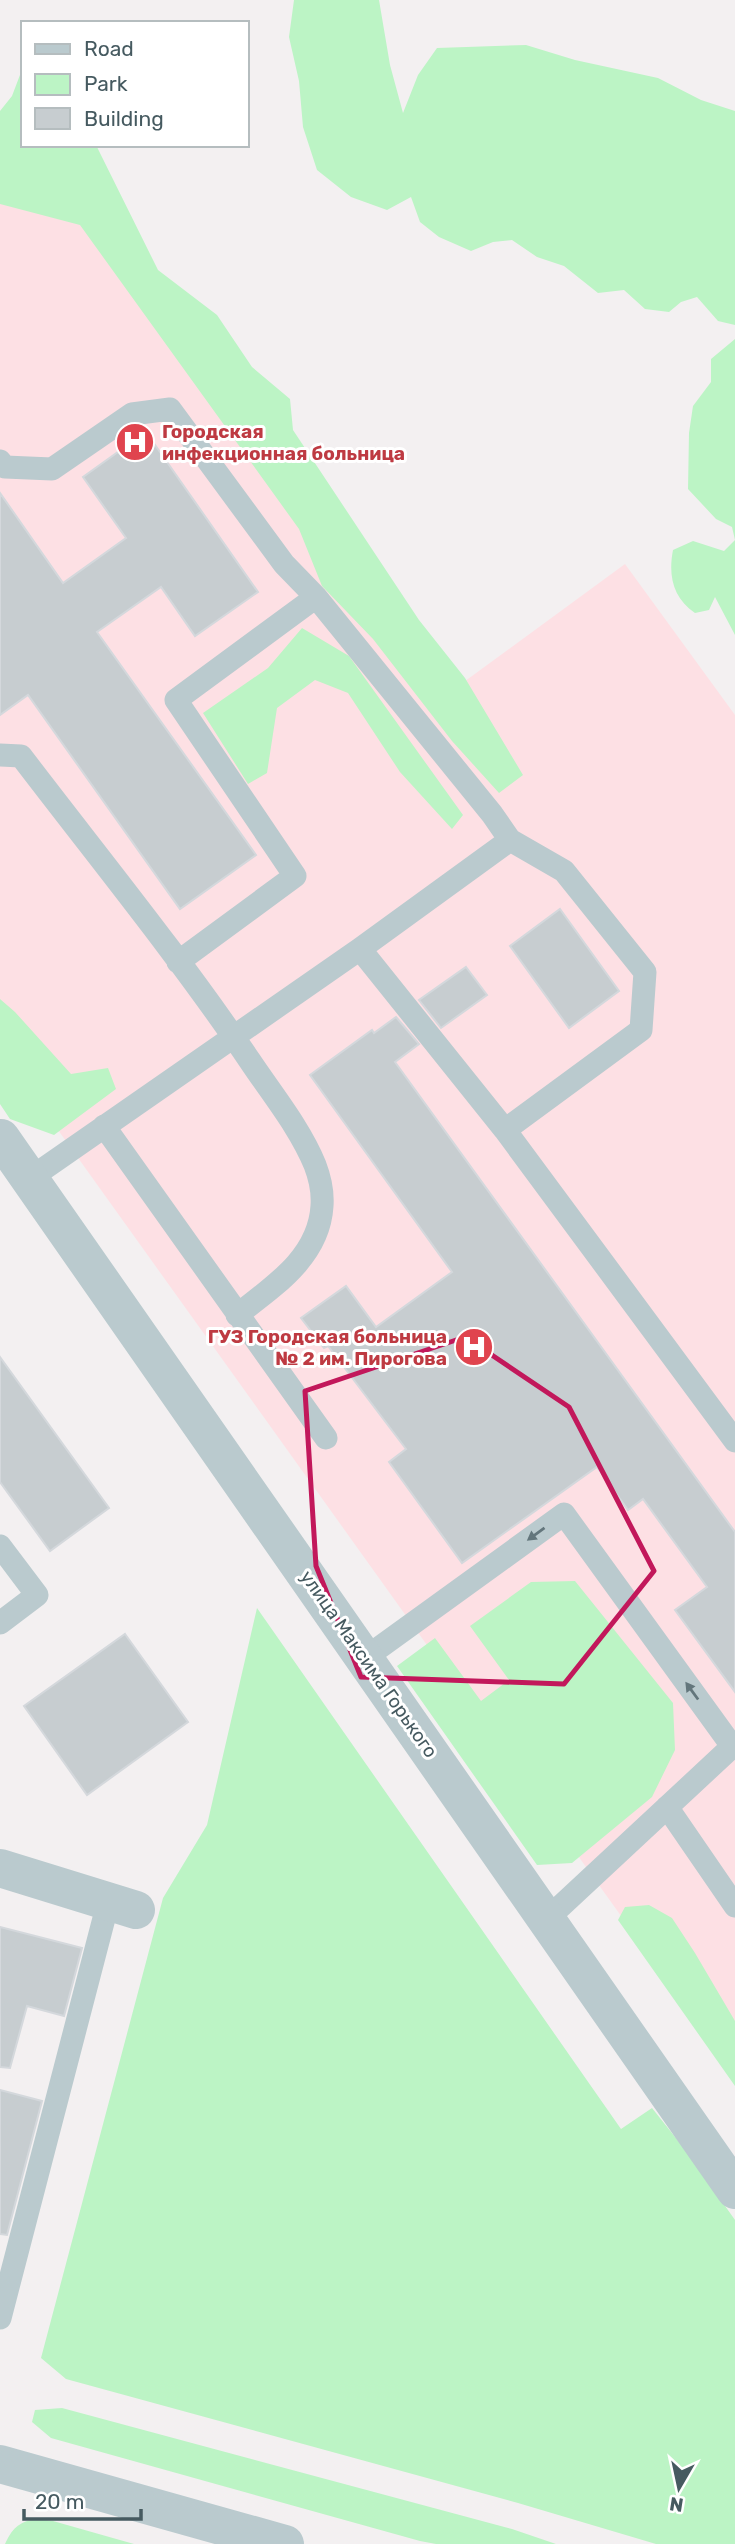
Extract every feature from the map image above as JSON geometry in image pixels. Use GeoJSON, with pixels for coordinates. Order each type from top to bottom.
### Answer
{"type":"FeatureCollection","features":[{"type":"Feature","properties":{"kind":"street","name":"улица Максима Горького"},"geometry":{"type":"LineString","coordinates":[[1,1137],[735,2190]]}},
{"type":"Feature","properties":{"kind":"street"},"geometry":{"type":"LineString","coordinates":[[0,1868],[122,1906]]}},
{"type":"Feature","properties":{"kind":"street"},"geometry":{"type":"LineString","coordinates":[[0,2464],[285,2544]]}},
{"type":"Feature","properties":{"kind":"lane"},"geometry":{"type":"LineString","coordinates":[[0,461],[5,467],[52,469],[132,414],[170,409],[284,564],[316,597],[492,814],[510,840],[564,872],[645,972],[641,1030],[505,1130]]}},
{"type":"Feature","properties":{"kind":"lane"},"geometry":{"type":"LineString","coordinates":[[178,962],[295,876],[176,700],[316,597]]}},
{"type":"Feature","properties":{"kind":"lane"},"geometry":{"type":"LineString","coordinates":[[0,755],[21,756],[233,1036],[302,1139],[315,1164],[322,1185],[323,1207],[312,1244],[299,1263],[281,1281],[237,1315]]}},
{"type":"Feature","properties":{"kind":"lane"},"geometry":{"type":"LineString","coordinates":[[30,1179],[360,949],[510,840]]}},
{"type":"Feature","properties":{"kind":"lane"},"geometry":{"type":"LineString","coordinates":[[360,949],[505,1130],[735,1441]]}},
{"type":"Feature","properties":{"kind":"lane"},"geometry":{"type":"LineString","coordinates":[[104,1126],[326,1438]]}},
{"type":"Feature","properties":{"kind":"lane"},"geometry":{"type":"LineString","coordinates":[[365,1658],[564,1514],[734,1745],[547,1919]]}},
{"type":"Feature","properties":{"kind":"lane"},"geometry":{"type":"LineString","coordinates":[[0,1546],[37,1595],[0,1623]]}},
{"type":"Feature","properties":{"kind":"lane"},"geometry":{"type":"LineString","coordinates":[[667,1807],[735,1906]]}},
{"type":"Feature","properties":{"kind":"lane"},"geometry":{"type":"LineString","coordinates":[[0,2318],[122,1906]]}},
{"type":"Feature","properties":{"kind":"highlighted area"},"geometry":{"type":"Polygon","coordinates":[[[465,1337],[569,1407],[654,1571],[564,1684],[361,1677],[316,1566],[305,1391],[465,1337]]]}},
{"type":"Feature","properties":{"kind":"shaded area","name":"ГУЗ Городская больница № 2 им. Пирогова"},"geometry":{"type":"Polygon","coordinates":[[[57,147],[61,147],[446,695],[625,564],[735,715],[735,2075],[0,1049],[0,189],[57,147]]]}},
{"type":"Feature","properties":{"kind":"green space"},"geometry":{"type":"Polygon","coordinates":[[[294,0],[379,0],[390,65],[403,113],[418,75],[437,48],[526,45],[575,60],[658,78],[701,100],[735,111],[735,325],[718,321],[697,297],[681,302],[669,312],[645,309],[624,290],[598,293],[564,266],[537,257],[512,240],[493,242],[471,251],[439,237],[420,222],[411,197],[387,210],[351,197],[317,170],[303,127],[299,81],[289,37],[294,0]]]}},
{"type":"Feature","properties":{"kind":"green space"},"geometry":{"type":"Polygon","coordinates":[[[21,72],[21,147],[97,147],[158,270],[217,315],[252,367],[290,399],[293,430],[419,620],[465,678],[523,775],[499,793],[452,741],[373,639],[322,586],[299,529],[80,225],[0,204],[0,111],[12,96],[21,72]]]}},
{"type":"Feature","properties":{"kind":"green space"},"geometry":{"type":"Polygon","coordinates":[[[735,339],[735,540],[732,527],[716,519],[688,489],[689,433],[693,406],[711,382],[711,359],[735,339]]]}},
{"type":"Feature","properties":{"kind":"green space"},"geometry":{"type":"Polygon","coordinates":[[[735,540],[735,635],[715,597],[709,610],[695,613],[688,607],[677,593],[671,569],[673,550],[693,541],[724,551],[735,540]]]}},
{"type":"Feature","properties":{"kind":"green space"},"geometry":{"type":"Polygon","coordinates":[[[302,628],[349,656],[463,815],[452,829],[400,772],[348,693],[315,680],[277,708],[267,773],[248,784],[203,713],[268,668],[302,628]]]}},
{"type":"Feature","properties":{"kind":"green space"},"geometry":{"type":"Polygon","coordinates":[[[0,999],[71,1074],[108,1068],[116,1089],[54,1135],[10,1119],[0,1104],[0,999]]]}},
{"type":"Feature","properties":{"kind":"green space"},"geometry":{"type":"Polygon","coordinates":[[[575,1581],[673,1703],[675,1750],[652,1797],[572,1863],[537,1865],[397,1666],[435,1638],[481,1701],[509,1680],[470,1626],[531,1582],[575,1581]]]}},
{"type":"Feature","properties":{"kind":"green space"},"geometry":{"type":"Polygon","coordinates":[[[257,1608],[621,2129],[652,2108],[735,2220],[735,2544],[656,2544],[518,2503],[66,2379],[41,2358],[163,1898],[207,1825],[257,1608]]]}},
{"type":"Feature","properties":{"kind":"green space"},"geometry":{"type":"Polygon","coordinates":[[[649,1905],[672,1918],[735,2021],[735,2086],[618,1920],[625,1907],[649,1905]]]}},
{"type":"Feature","properties":{"kind":"green space"},"geometry":{"type":"Polygon","coordinates":[[[62,2408],[512,2529],[556,2544],[436,2544],[420,2541],[51,2438],[32,2422],[35,2410],[62,2408]]]}},
{"type":"Feature","properties":{"kind":"green space"},"geometry":{"type":"Polygon","coordinates":[[[37,2519],[134,2544],[5,2544],[17,2526],[37,2519]]]}},
{"type":"Feature","properties":{"kind":"building"},"geometry":{"type":"Polygon","coordinates":[[[146,432],[258,592],[195,636],[161,587],[97,632],[256,855],[180,909],[28,695],[0,715],[0,493],[63,583],[126,538],[83,477],[146,432]]]}},
{"type":"Feature","properties":{"kind":"building"},"geometry":{"type":"Polygon","coordinates":[[[560,909],[619,991],[569,1028],[510,946],[560,909]]]}},
{"type":"Feature","properties":{"kind":"building"},"geometry":{"type":"Polygon","coordinates":[[[466,967],[487,995],[441,1028],[419,1000],[466,967]]]}},
{"type":"Feature","properties":{"kind":"building"},"geometry":{"type":"Polygon","coordinates":[[[396,1017],[419,1044],[395,1062],[735,1532],[735,1692],[675,1610],[707,1587],[643,1499],[628,1510],[597,1467],[462,1563],[389,1462],[406,1449],[328,1346],[324,1348],[301,1318],[346,1286],[376,1327],[452,1272],[310,1075],[372,1030],[374,1033],[396,1017]]]}},
{"type":"Feature","properties":{"kind":"building"},"geometry":{"type":"Polygon","coordinates":[[[0,1357],[109,1508],[50,1551],[0,1482],[0,1357]]]}},
{"type":"Feature","properties":{"kind":"building"},"geometry":{"type":"Polygon","coordinates":[[[125,1634],[188,1722],[87,1795],[24,1706],[125,1634]]]}},
{"type":"Feature","properties":{"kind":"building"},"geometry":{"type":"Polygon","coordinates":[[[0,1927],[82,1948],[64,2016],[27,2006],[10,2068],[0,2067],[0,1927]]]}},
{"type":"Feature","properties":{"kind":"building"},"geometry":{"type":"Polygon","coordinates":[[[0,2090],[42,2101],[7,2235],[0,2234],[0,2090]]]}},
{"type":"Feature","properties":{"kind":"place","name":"Городская инфекционная больница"},"geometry":{"type":"Point","coordinates":[135,442]}},
{"type":"Feature","properties":{"kind":"place","name":"ГУЗ Городская больница № 2 им. Пирогова"},"geometry":{"type":"Point","coordinates":[474,1347]}}]}
